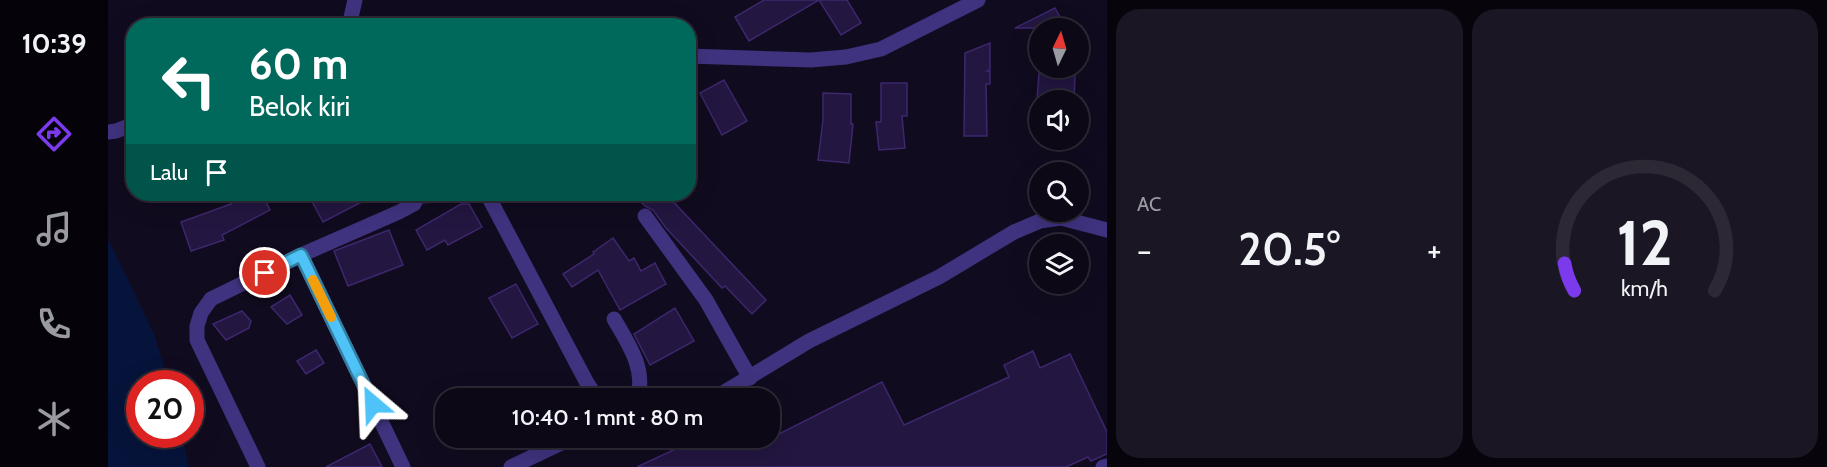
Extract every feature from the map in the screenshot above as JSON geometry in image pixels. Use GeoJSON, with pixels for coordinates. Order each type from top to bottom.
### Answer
{"type":"FeatureCollection","features":[{"type":"Feature","properties":{"kind":"lane"},"geometry":{"type":"LineString","coordinates":[[351,18],[355,0]]}},
{"type":"Feature","properties":{"kind":"lane"},"geometry":{"type":"LineString","coordinates":[[696,56],[811,60],[846,57],[880,49],[978,0]]}},
{"type":"Feature","properties":{"kind":"lane"},"geometry":{"type":"LineString","coordinates":[[108,132],[126,127]]}},
{"type":"Feature","properties":{"kind":"lane"},"geometry":{"type":"LineString","coordinates":[[258,467],[197,340],[197,326],[201,313],[211,299],[301,255],[399,212],[416,201]]}},
{"type":"Feature","properties":{"kind":"lane"},"geometry":{"type":"LineString","coordinates":[[491,201],[591,388]]}},
{"type":"Feature","properties":{"kind":"lane"},"geometry":{"type":"LineString","coordinates":[[645,216],[706,300],[750,378]]}},
{"type":"Feature","properties":{"kind":"lane"},"geometry":{"type":"LineString","coordinates":[[732,388],[809,341],[939,277],[1014,232],[1040,221],[1061,218],[1107,230]]}},
{"type":"Feature","properties":{"kind":"lane"},"geometry":{"type":"LineString","coordinates":[[301,255],[404,467]]}},
{"type":"Feature","properties":{"kind":"lane"},"geometry":{"type":"LineString","coordinates":[[614,319],[633,352],[638,368],[639,388]]}},
{"type":"Feature","properties":{"kind":"lane"},"geometry":{"type":"LineString","coordinates":[[511,467],[551,448]]}},
{"type":"Feature","properties":{"kind":"water"},"geometry":{"type":"Polygon","coordinates":[[[108,238],[155,336],[165,370],[126,370],[126,448],[185,448],[189,467],[108,467],[108,238]]]}},
{"type":"Feature","properties":{"kind":"building"},"geometry":{"type":"Polygon","coordinates":[[[764,0],[819,0],[749,41],[735,17],[764,0]]]}},
{"type":"Feature","properties":{"kind":"building"},"geometry":{"type":"Polygon","coordinates":[[[819,0],[847,0],[861,23],[841,35],[819,0]]]}},
{"type":"Feature","properties":{"kind":"building"},"geometry":{"type":"Polygon","coordinates":[[[1055,8],[1060,18],[1035,18],[1055,8]]]}},
{"type":"Feature","properties":{"kind":"building"},"geometry":{"type":"Polygon","coordinates":[[[1029,21],[1029,28],[1015,28],[1029,21]]]}},
{"type":"Feature","properties":{"kind":"building"},"geometry":{"type":"Polygon","coordinates":[[[990,43],[990,69],[987,71],[990,71],[990,84],[986,84],[987,136],[964,136],[965,53],[990,43]]]}},
{"type":"Feature","properties":{"kind":"building"},"geometry":{"type":"Polygon","coordinates":[[[1039,78],[1075,78],[1074,90],[1038,90],[1039,78]]]}},
{"type":"Feature","properties":{"kind":"building"},"geometry":{"type":"Polygon","coordinates":[[[724,80],[747,121],[722,135],[700,93],[724,80]]]}},
{"type":"Feature","properties":{"kind":"building"},"geometry":{"type":"Polygon","coordinates":[[[881,83],[907,83],[907,116],[902,116],[905,148],[879,150],[876,122],[881,122],[881,83]]]}},
{"type":"Feature","properties":{"kind":"building"},"geometry":{"type":"Polygon","coordinates":[[[823,93],[851,94],[851,124],[853,124],[849,163],[818,160],[823,120],[823,93]]]}},
{"type":"Feature","properties":{"kind":"building"},"geometry":{"type":"Polygon","coordinates":[[[229,201],[266,201],[270,210],[222,235],[224,240],[191,251],[181,222],[231,204],[229,201]]]}},
{"type":"Feature","properties":{"kind":"building"},"geometry":{"type":"Polygon","coordinates":[[[312,201],[364,201],[323,222],[312,201]]]}},
{"type":"Feature","properties":{"kind":"building"},"geometry":{"type":"Polygon","coordinates":[[[640,201],[673,201],[766,300],[752,314],[725,286],[722,288],[666,228],[653,210],[640,201]]]}},
{"type":"Feature","properties":{"kind":"building"},"geometry":{"type":"Polygon","coordinates":[[[461,204],[469,204],[482,227],[448,245],[445,240],[427,250],[416,230],[461,204]]]}},
{"type":"Feature","properties":{"kind":"building"},"geometry":{"type":"Polygon","coordinates":[[[389,230],[403,265],[348,286],[334,251],[389,230]]]}},
{"type":"Feature","properties":{"kind":"building"},"geometry":{"type":"Polygon","coordinates":[[[613,238],[629,261],[634,258],[641,271],[655,263],[666,284],[620,310],[598,270],[572,287],[563,274],[594,254],[593,252],[613,238]]]}},
{"type":"Feature","properties":{"kind":"building"},"geometry":{"type":"Polygon","coordinates":[[[516,284],[538,324],[512,338],[489,298],[516,284]]]}},
{"type":"Feature","properties":{"kind":"building"},"geometry":{"type":"Polygon","coordinates":[[[290,295],[302,315],[287,324],[271,307],[290,295]]]}},
{"type":"Feature","properties":{"kind":"building"},"geometry":{"type":"Polygon","coordinates":[[[675,308],[694,341],[650,365],[634,334],[675,308]]]}},
{"type":"Feature","properties":{"kind":"building"},"geometry":{"type":"Polygon","coordinates":[[[242,311],[251,321],[249,328],[226,340],[213,324],[242,311]]]}},
{"type":"Feature","properties":{"kind":"building"},"geometry":{"type":"Polygon","coordinates":[[[316,350],[324,363],[306,374],[297,361],[316,350]]]}},
{"type":"Feature","properties":{"kind":"building"},"geometry":{"type":"Polygon","coordinates":[[[1033,351],[1040,368],[1070,354],[1107,432],[1107,454],[1091,461],[1088,457],[1066,467],[637,467],[678,448],[780,448],[780,433],[882,382],[904,425],[1009,377],[1004,365],[1033,351]]]}},
{"type":"Feature","properties":{"kind":"building"},"geometry":{"type":"Polygon","coordinates":[[[370,444],[382,467],[326,467],[370,444]]]}},
{"type":"Feature","properties":{"kind":"slow traffic"},"geometry":{"type":"LineString","coordinates":[[313,280],[331,317]]}},
{"type":"Feature","properties":{"kind":"route"},"geometry":{"type":"LineString","coordinates":[[265,273],[301,255],[373,404]]}}]}
